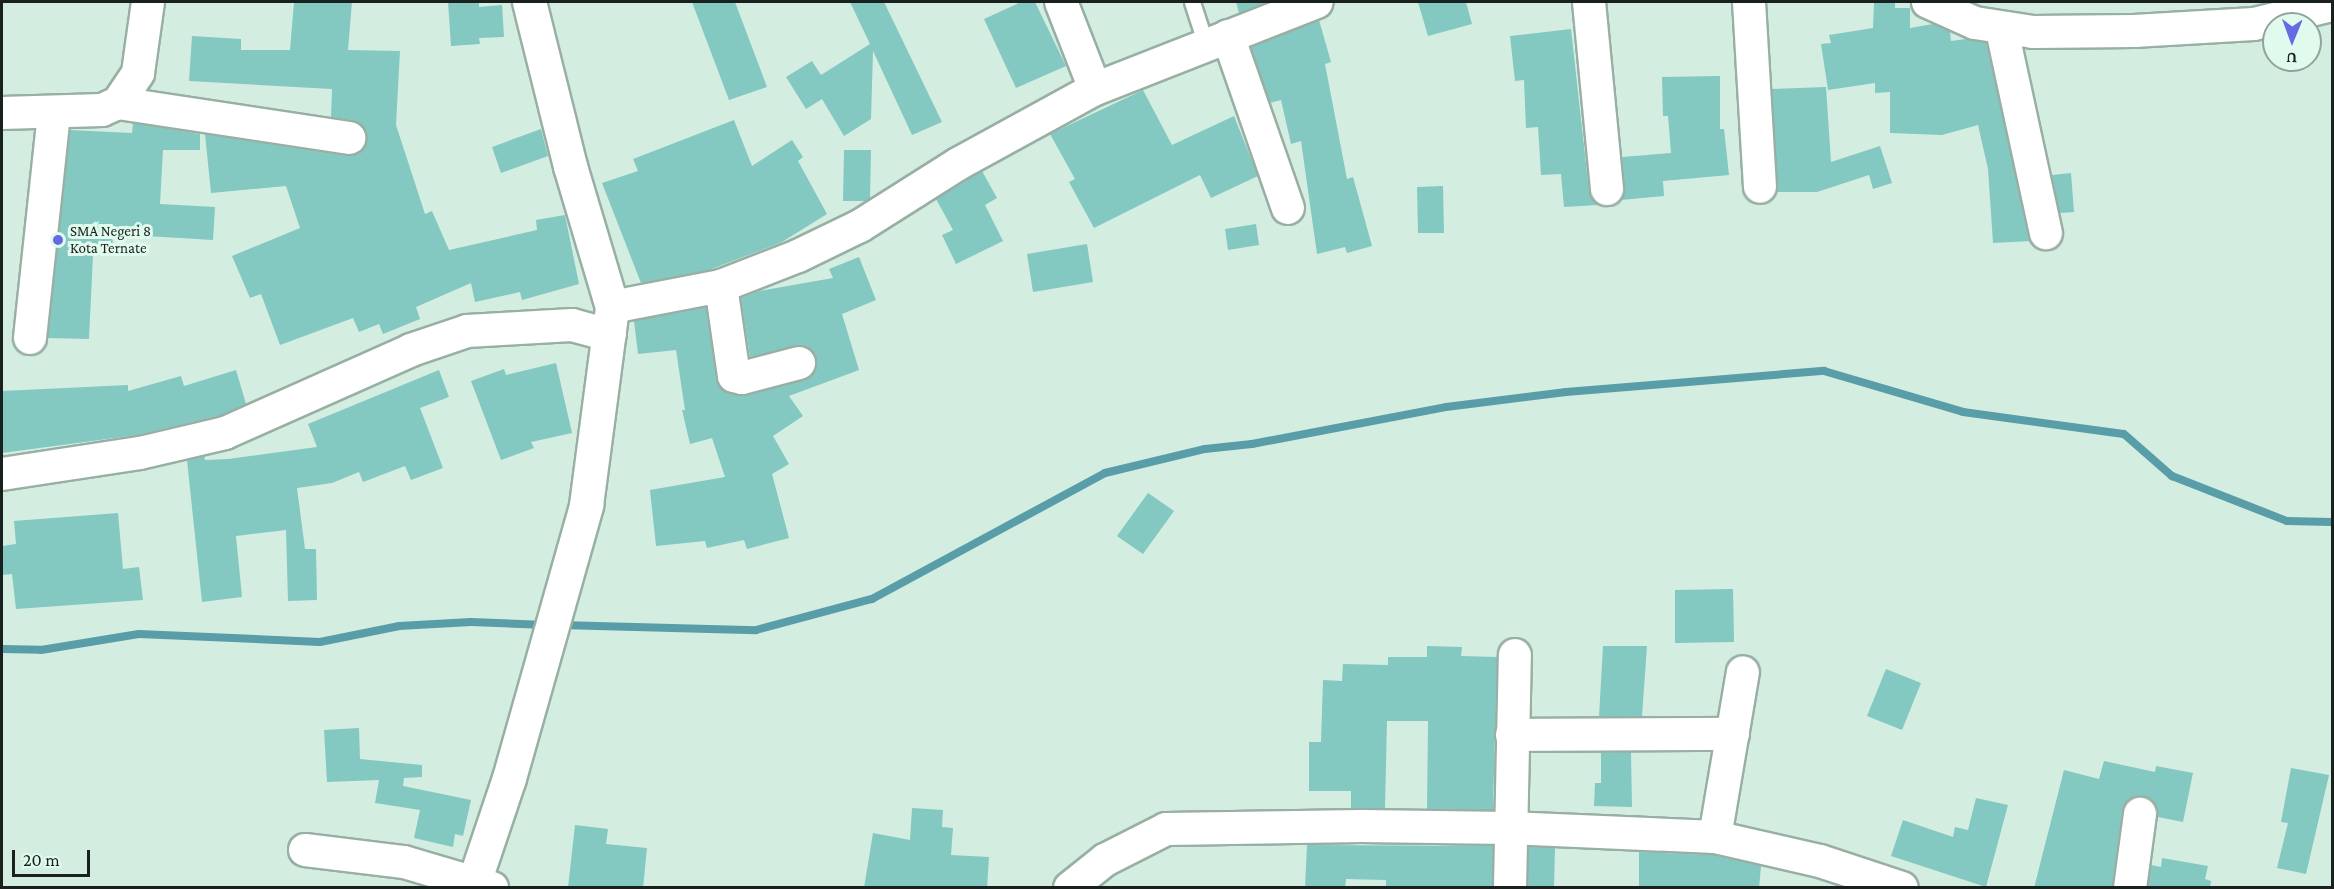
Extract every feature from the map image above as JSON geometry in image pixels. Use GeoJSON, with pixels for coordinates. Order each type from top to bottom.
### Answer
{"type":"FeatureCollection","features":[{"type":"Feature","properties":{"kind":"street"},"geometry":{"type":"LineString","coordinates":[[118,104],[138,73],[148,2]]}},
{"type":"Feature","properties":{"kind":"street"},"geometry":{"type":"LineString","coordinates":[[305,850],[387,859],[479,886],[586,505],[611,321],[529,2]]}},
{"type":"Feature","properties":{"kind":"street"},"geometry":{"type":"LineString","coordinates":[[1061,2],[1095,89]]}},
{"type":"Feature","properties":{"kind":"street"},"geometry":{"type":"LineString","coordinates":[[2,474],[140,453],[225,432],[411,350],[467,331],[611,321],[721,286],[798,256],[860,226],[958,164],[1095,89],[1317,2]]}},
{"type":"Feature","properties":{"kind":"street"},"geometry":{"type":"LineString","coordinates":[[1589,2],[1607,189]]}},
{"type":"Feature","properties":{"kind":"street"},"geometry":{"type":"LineString","coordinates":[[1749,2],[1760,187]]}},
{"type":"Feature","properties":{"kind":"street"},"geometry":{"type":"LineString","coordinates":[[1928,2],[2002,30],[2134,32],[2254,24],[2332,5]]}},
{"type":"Feature","properties":{"kind":"street"},"geometry":{"type":"LineString","coordinates":[[2002,30],[2046,233]]}},
{"type":"Feature","properties":{"kind":"street"},"geometry":{"type":"LineString","coordinates":[[1217,41],[1288,208]]}},
{"type":"Feature","properties":{"kind":"street"},"geometry":{"type":"LineString","coordinates":[[2,113],[102,110],[118,104],[349,138]]}},
{"type":"Feature","properties":{"kind":"street"},"geometry":{"type":"LineString","coordinates":[[30,338],[54,112]]}},
{"type":"Feature","properties":{"kind":"street"},"geometry":{"type":"LineString","coordinates":[[721,286],[734,376],[742,378],[799,363]]}},
{"type":"Feature","properties":{"kind":"street"},"geometry":{"type":"LineString","coordinates":[[1509,888],[1515,655]]}},
{"type":"Feature","properties":{"kind":"street"},"geometry":{"type":"LineString","coordinates":[[1715,837],[1743,672]]}},
{"type":"Feature","properties":{"kind":"street"},"geometry":{"type":"LineString","coordinates":[[1512,735],[1733,734]]}},
{"type":"Feature","properties":{"kind":"street"},"geometry":{"type":"LineString","coordinates":[[2130,888],[2140,814]]}},
{"type":"Feature","properties":{"kind":"street"},"geometry":{"type":"LineString","coordinates":[[1070,888],[1105,860],[1166,829],[1509,828],[1715,837],[1820,861],[1902,888]]}},
{"type":"Feature","properties":{"kind":"lane"},"geometry":{"type":"LineString","coordinates":[[1192,2],[1217,41]]}},
{"type":"Feature","properties":{"kind":"building"},"geometry":{"type":"Polygon","coordinates":[[[294,2],[352,2],[348,50],[400,51],[396,125],[425,214],[432,211],[449,250],[537,230],[536,220],[565,215],[579,284],[522,300],[520,292],[475,302],[471,283],[416,307],[420,319],[383,334],[379,324],[359,332],[353,318],[280,345],[261,294],[250,298],[232,256],[300,228],[286,186],[211,193],[205,134],[347,156],[363,149],[366,132],[352,120],[331,117],[332,89],[189,81],[192,36],[241,39],[241,50],[290,50],[294,2]]]}},
{"type":"Feature","properties":{"kind":"building"},"geometry":{"type":"Polygon","coordinates":[[[448,2],[479,2],[479,7],[502,5],[504,37],[479,38],[480,44],[451,46],[448,2]]]}},
{"type":"Feature","properties":{"kind":"building"},"geometry":{"type":"Polygon","coordinates":[[[692,2],[735,2],[767,87],[729,100],[692,2]]]}},
{"type":"Feature","properties":{"kind":"building"},"geometry":{"type":"Polygon","coordinates":[[[850,2],[884,2],[942,122],[912,135],[873,51],[871,119],[844,136],[822,99],[806,109],[786,77],[812,61],[821,75],[870,44],[850,2]]]}},
{"type":"Feature","properties":{"kind":"building"},"geometry":{"type":"Polygon","coordinates":[[[1021,2],[1035,2],[1066,66],[1016,88],[984,19],[1021,2]]]}},
{"type":"Feature","properties":{"kind":"building"},"geometry":{"type":"Polygon","coordinates":[[[1236,2],[1269,2],[1239,13],[1236,2]]]}},
{"type":"Feature","properties":{"kind":"building"},"geometry":{"type":"Polygon","coordinates":[[[1418,2],[1466,2],[1472,24],[1428,36],[1418,2]]]}},
{"type":"Feature","properties":{"kind":"building"},"geometry":{"type":"Polygon","coordinates":[[[1874,2],[1895,2],[1895,8],[1910,8],[1910,28],[1933,24],[1950,31],[1951,41],[1966,39],[1986,43],[2031,241],[1993,243],[1988,169],[1978,125],[1942,135],[1890,133],[1890,92],[1875,93],[1875,83],[1828,90],[1821,44],[1831,43],[1829,35],[1873,28],[1874,2]]]}},
{"type":"Feature","properties":{"kind":"building"},"geometry":{"type":"Polygon","coordinates":[[[1319,20],[1331,62],[1325,64],[1347,179],[1353,177],[1372,246],[1347,253],[1345,247],[1317,254],[1301,141],[1291,144],[1281,100],[1270,103],[1251,47],[1319,20]]]}},
{"type":"Feature","properties":{"kind":"building"},"geometry":{"type":"Polygon","coordinates":[[[1571,29],[1589,191],[1598,205],[1564,207],[1561,174],[1541,175],[1538,127],[1526,128],[1524,80],[1515,81],[1510,36],[1571,29]]]}},
{"type":"Feature","properties":{"kind":"building"},"geometry":{"type":"Polygon","coordinates":[[[1720,76],[1720,129],[1724,129],[1729,175],[1663,181],[1664,196],[1621,200],[1625,187],[1622,157],[1671,153],[1668,116],[1663,116],[1662,77],[1720,76]]]}},
{"type":"Feature","properties":{"kind":"building"},"geometry":{"type":"Polygon","coordinates":[[[1826,87],[1831,162],[1880,146],[1892,183],[1873,189],[1869,175],[1817,192],[1777,192],[1772,89],[1826,87]]]}},
{"type":"Feature","properties":{"kind":"building"},"geometry":{"type":"Polygon","coordinates":[[[1143,90],[1172,145],[1234,116],[1258,176],[1211,198],[1200,175],[1094,228],[1069,182],[1075,179],[1050,134],[1143,90]]]}},
{"type":"Feature","properties":{"kind":"building"},"geometry":{"type":"Polygon","coordinates":[[[734,120],[752,166],[792,140],[803,157],[798,161],[827,214],[782,242],[709,270],[641,283],[602,183],[638,171],[633,159],[734,120]]]}},
{"type":"Feature","properties":{"kind":"building"},"geometry":{"type":"Polygon","coordinates":[[[133,123],[200,134],[200,150],[163,150],[160,204],[215,207],[213,240],[113,234],[112,256],[93,255],[89,339],[48,338],[70,130],[132,133],[133,123]]]}},
{"type":"Feature","properties":{"kind":"building"},"geometry":{"type":"Polygon","coordinates":[[[541,129],[548,156],[501,173],[492,147],[541,129]]]}},
{"type":"Feature","properties":{"kind":"building"},"geometry":{"type":"Polygon","coordinates":[[[844,150],[871,150],[870,198],[866,201],[843,201],[844,150]]]}},
{"type":"Feature","properties":{"kind":"building"},"geometry":{"type":"Polygon","coordinates":[[[982,171],[997,198],[985,205],[1003,241],[956,264],[942,235],[953,230],[936,199],[982,171]]]}},
{"type":"Feature","properties":{"kind":"building"},"geometry":{"type":"Polygon","coordinates":[[[2071,173],[2074,212],[2060,213],[2052,175],[2071,173]]]}},
{"type":"Feature","properties":{"kind":"building"},"geometry":{"type":"Polygon","coordinates":[[[1443,186],[1444,233],[1418,233],[1417,187],[1443,186]]]}},
{"type":"Feature","properties":{"kind":"building"},"geometry":{"type":"Polygon","coordinates":[[[1256,224],[1259,245],[1228,250],[1225,229],[1256,224]]]}},
{"type":"Feature","properties":{"kind":"building"},"geometry":{"type":"Polygon","coordinates":[[[1087,244],[1093,282],[1033,292],[1027,254],[1087,244]]]}},
{"type":"Feature","properties":{"kind":"building"},"geometry":{"type":"Polygon","coordinates":[[[859,257],[876,300],[842,314],[859,370],[789,396],[803,416],[773,436],[789,464],[772,474],[789,538],[747,549],[744,540],[707,548],[705,541],[656,546],[650,490],[725,477],[712,438],[690,444],[682,410],[685,410],[676,350],[638,354],[634,321],[706,307],[716,379],[730,393],[747,395],[804,380],[816,367],[812,351],[804,346],[750,357],[741,298],[759,291],[833,278],[829,269],[859,257]]]}},
{"type":"Feature","properties":{"kind":"building"},"geometry":{"type":"Polygon","coordinates":[[[556,363],[572,433],[531,442],[534,448],[501,460],[471,381],[504,369],[506,375],[556,363]]]}},
{"type":"Feature","properties":{"kind":"building"},"geometry":{"type":"Polygon","coordinates":[[[236,370],[246,404],[222,415],[137,435],[2,453],[2,391],[128,385],[128,391],[181,376],[184,386],[236,370]]]}},
{"type":"Feature","properties":{"kind":"building"},"geometry":{"type":"Polygon","coordinates":[[[439,370],[449,397],[420,408],[443,468],[411,480],[405,466],[363,482],[359,472],[332,483],[297,488],[305,549],[316,549],[317,600],[288,601],[286,530],[236,536],[242,597],[202,602],[187,460],[204,456],[205,460],[228,459],[317,447],[308,424],[439,370]]]}},
{"type":"Feature","properties":{"kind":"building"},"geometry":{"type":"Polygon","coordinates":[[[1148,493],[1174,511],[1143,554],[1117,536],[1148,493]]]}},
{"type":"Feature","properties":{"kind":"building"},"geometry":{"type":"Polygon","coordinates":[[[118,513],[123,569],[139,567],[143,600],[16,609],[12,574],[2,575],[2,546],[16,544],[14,521],[118,513]]]}},
{"type":"Feature","properties":{"kind":"building"},"geometry":{"type":"Polygon","coordinates":[[[1733,589],[1734,642],[1675,643],[1675,590],[1733,589]]]}},
{"type":"Feature","properties":{"kind":"building"},"geometry":{"type":"Polygon","coordinates":[[[1427,646],[1462,647],[1461,656],[1497,657],[1493,810],[1427,809],[1428,721],[1387,721],[1385,808],[1351,808],[1351,791],[1309,791],[1309,742],[1321,742],[1323,680],[1342,681],[1343,664],[1388,665],[1388,657],[1427,657],[1427,646]]]}},
{"type":"Feature","properties":{"kind":"building"},"geometry":{"type":"Polygon","coordinates":[[[1603,646],[1647,646],[1642,716],[1599,717],[1603,646]]]}},
{"type":"Feature","properties":{"kind":"building"},"geometry":{"type":"Polygon","coordinates":[[[1886,669],[1921,683],[1902,730],[1867,716],[1886,669]]]}},
{"type":"Feature","properties":{"kind":"building"},"geometry":{"type":"Polygon","coordinates":[[[359,728],[360,759],[422,765],[422,777],[404,778],[403,786],[471,800],[463,836],[455,834],[453,847],[414,838],[420,810],[375,803],[379,780],[327,782],[324,730],[359,728]]]}},
{"type":"Feature","properties":{"kind":"building"},"geometry":{"type":"Polygon","coordinates":[[[1631,752],[1632,807],[1594,806],[1595,783],[1601,783],[1601,753],[1631,752]]]}},
{"type":"Feature","properties":{"kind":"building"},"geometry":{"type":"Polygon","coordinates":[[[2104,761],[2155,772],[2156,766],[2193,773],[2183,822],[2158,817],[2151,799],[2133,798],[2122,812],[2112,888],[2034,888],[2064,770],[2099,779],[2104,761]]]}},
{"type":"Feature","properties":{"kind":"building"},"geometry":{"type":"Polygon","coordinates":[[[2291,768],[2329,775],[2306,874],[2277,868],[2288,823],[2281,822],[2291,768]]]}},
{"type":"Feature","properties":{"kind":"building"},"geometry":{"type":"Polygon","coordinates":[[[1976,798],[2008,805],[1986,887],[1891,856],[1903,820],[1953,837],[1955,827],[1968,830],[1976,798]]]}},
{"type":"Feature","properties":{"kind":"building"},"geometry":{"type":"Polygon","coordinates":[[[912,808],[943,810],[942,827],[953,828],[951,855],[989,857],[987,888],[864,888],[873,833],[910,840],[912,808]]]}},
{"type":"Feature","properties":{"kind":"building"},"geometry":{"type":"Polygon","coordinates":[[[575,825],[608,829],[606,844],[647,848],[643,888],[568,888],[575,825]]]}},
{"type":"Feature","properties":{"kind":"building"},"geometry":{"type":"Polygon","coordinates":[[[1307,845],[1493,846],[1492,888],[1386,888],[1386,880],[1346,879],[1345,888],[1305,888],[1307,845]]]}},
{"type":"Feature","properties":{"kind":"building"},"geometry":{"type":"Polygon","coordinates":[[[1529,847],[1555,848],[1554,888],[1528,888],[1529,847]]]}},
{"type":"Feature","properties":{"kind":"building"},"geometry":{"type":"Polygon","coordinates":[[[1639,852],[1713,855],[1761,866],[1759,888],[1639,888],[1639,852]]]}},
{"type":"Feature","properties":{"kind":"building"},"geometry":{"type":"Polygon","coordinates":[[[2162,858],[2208,866],[2205,879],[2211,881],[2210,888],[2148,888],[2151,865],[2161,867],[2162,858]]]}},
{"type":"Feature","properties":{"kind":"waterway"},"geometry":{"type":"LineString","coordinates":[[560,625],[756,630],[872,599],[1105,473],[1205,449],[1252,444],[1446,407],[1566,392],[1824,371],[1963,412],[2124,434],[2172,476],[2287,521],[2332,522]]}},
{"type":"Feature","properties":{"kind":"waterway"},"geometry":{"type":"LineString","coordinates":[[2,649],[41,650],[139,634],[320,642],[399,626],[471,622],[545,625]]}},
{"type":"Feature","properties":{"kind":"place","name":"SMA Negeri 8 Kota Ternate"},"geometry":{"type":"Point","coordinates":[58,240]}}]}
